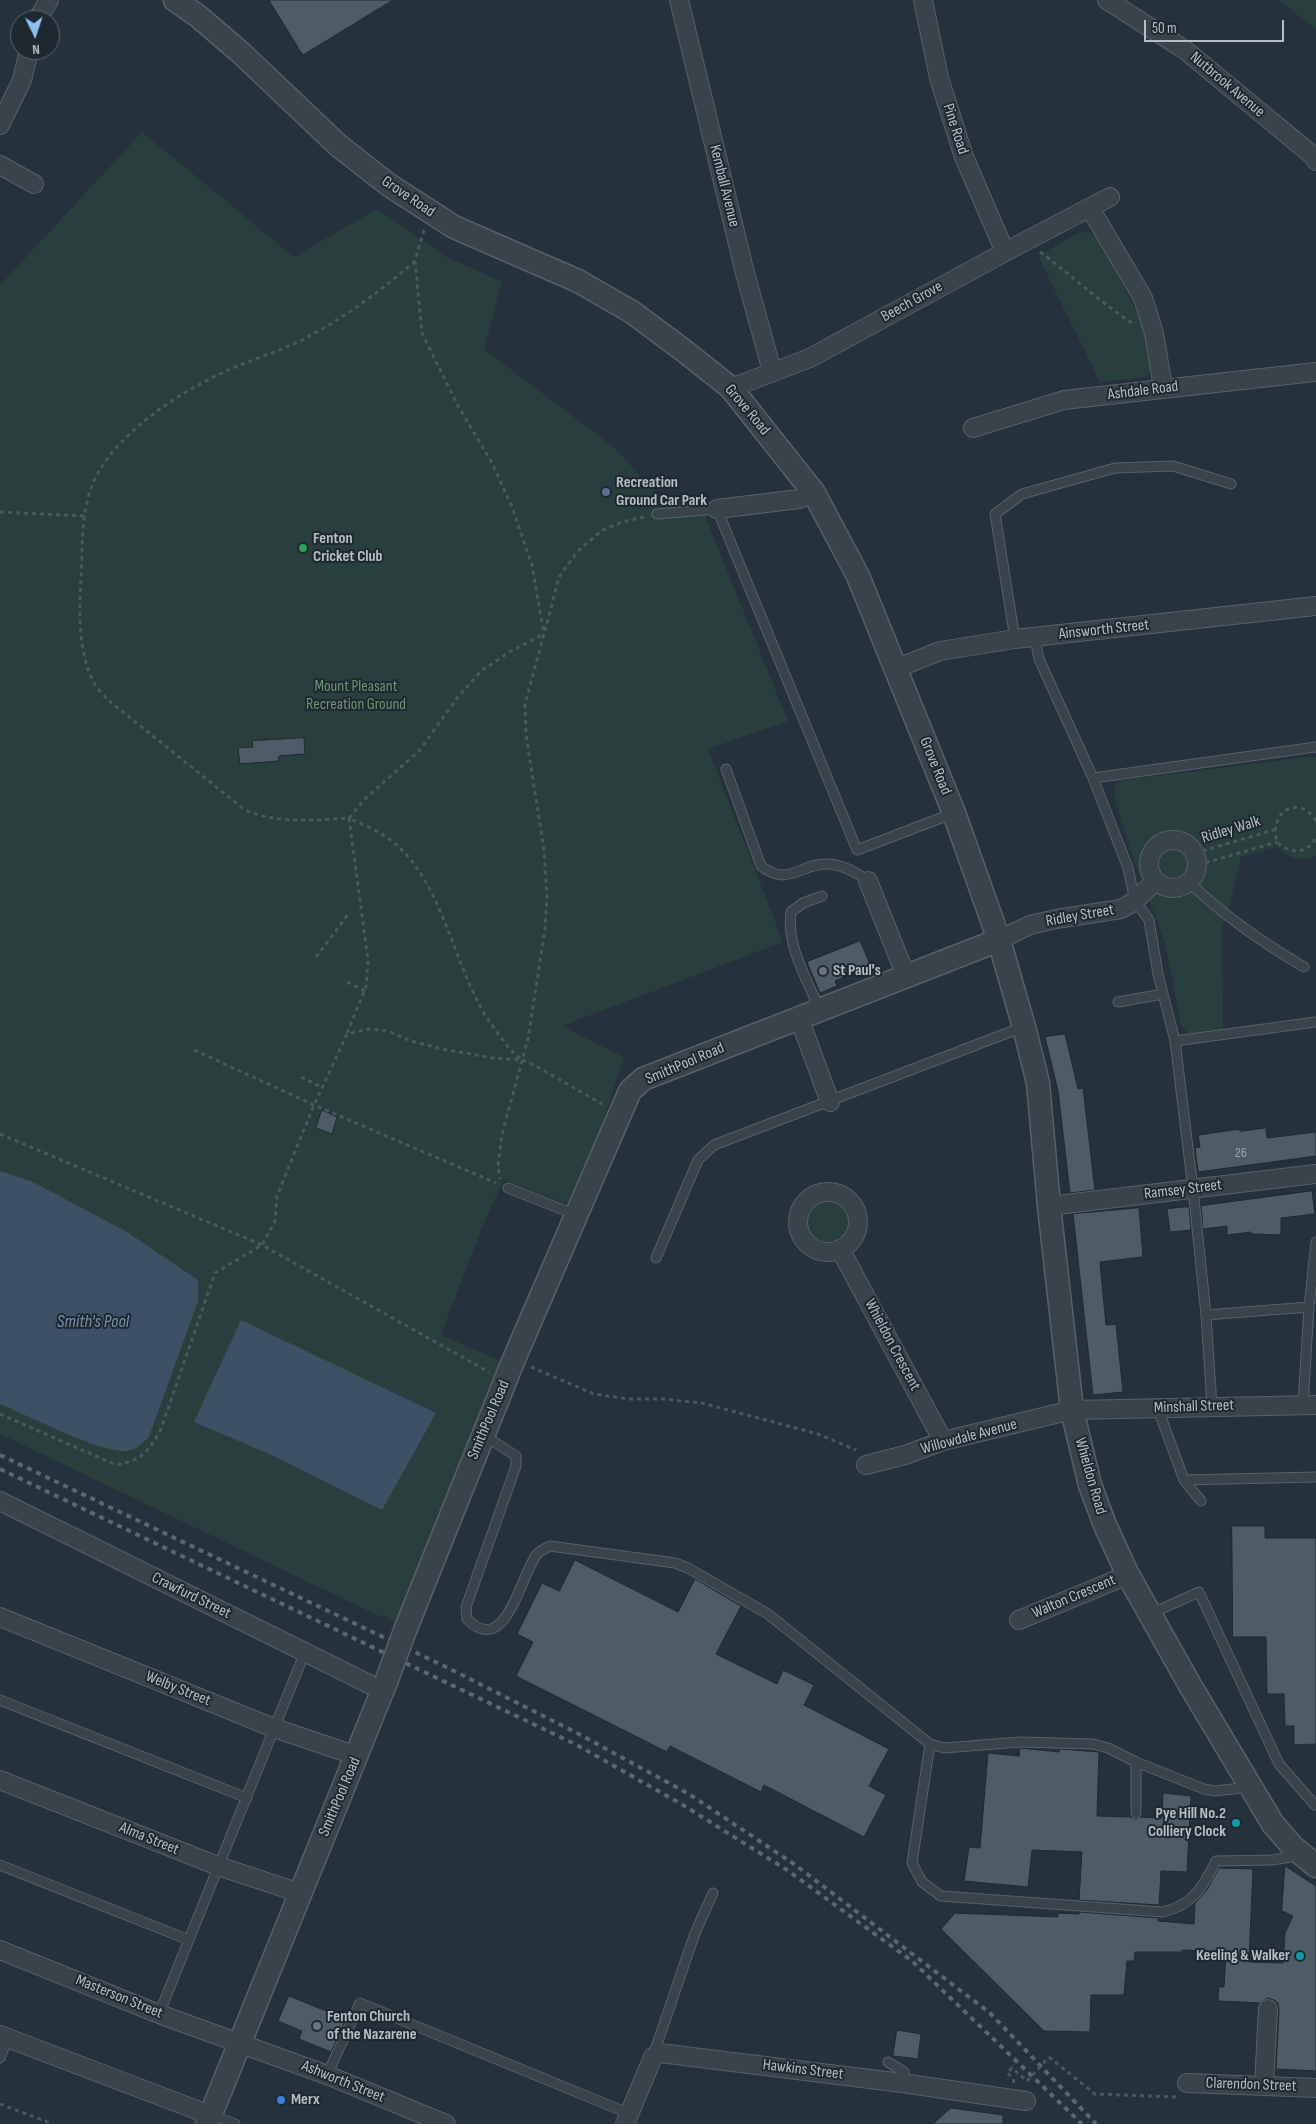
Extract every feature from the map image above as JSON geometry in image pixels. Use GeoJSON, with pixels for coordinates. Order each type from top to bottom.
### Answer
{"type":"FeatureCollection","features":[{"type":"Feature","properties":{"kind":"street","name":"Grove Road"},"geometry":{"type":"LineString","coordinates":[[175,0],[198,16],[241,54],[339,146],[389,185],[454,227],[578,281],[632,312],[731,388],[814,492],[858,576],[954,813],[999,940],[1024,1027]]}},
{"type":"Feature","properties":{"kind":"street","name":"Kemball Avenue"},"geometry":{"type":"LineString","coordinates":[[679,0],[745,273],[772,371]]}},
{"type":"Feature","properties":{"kind":"street","name":"Pine Road"},"geometry":{"type":"LineString","coordinates":[[923,0],[938,78],[964,157],[1005,252]]}},
{"type":"Feature","properties":{"kind":"street","name":"Nutbrook Avenue"},"geometry":{"type":"LineString","coordinates":[[1107,0],[1185,50],[1312,155],[1316,161]]}},
{"type":"Feature","properties":{"kind":"street"},"geometry":{"type":"LineString","coordinates":[[0,125],[22,80],[27,60]]}},
{"type":"Feature","properties":{"kind":"street"},"geometry":{"type":"LineString","coordinates":[[0,165],[34,184]]}},
{"type":"Feature","properties":{"kind":"street","name":"Beech Grove"},"geometry":{"type":"LineString","coordinates":[[731,388],[810,358],[1110,197]]}},
{"type":"Feature","properties":{"kind":"street"},"geometry":{"type":"LineString","coordinates":[[1090,208],[1143,298],[1154,333],[1163,388]]}},
{"type":"Feature","properties":{"kind":"street","name":"Ashdale Road"},"geometry":{"type":"LineString","coordinates":[[973,428],[1064,400],[1316,372]]}},
{"type":"Feature","properties":{"kind":"street"},"geometry":{"type":"LineString","coordinates":[[717,509],[799,499],[814,492]]}},
{"type":"Feature","properties":{"kind":"street","name":"Ainsworth Street"},"geometry":{"type":"LineString","coordinates":[[895,669],[940,651],[1015,639],[1316,606]]}},
{"type":"Feature","properties":{"kind":"street"},"geometry":{"type":"LineString","coordinates":[[1170,840],[1182,841],[1190,846],[1197,859],[1189,882],[1178,889],[1169,888],[1155,881],[1150,874],[1148,865],[1149,857],[1155,848],[1162,842],[1170,840]]}},
{"type":"Feature","properties":{"kind":"street"},"geometry":{"type":"LineString","coordinates":[[868,881],[906,976]]}},
{"type":"Feature","properties":{"kind":"street","name":"Ridley Street"},"geometry":{"type":"LineString","coordinates":[[999,940],[1030,925],[1121,909],[1135,900],[1155,881]]}},
{"type":"Feature","properties":{"kind":"street","name":"SmithPool Road"},"geometry":{"type":"LineString","coordinates":[[209,2119],[357,1756],[505,1380],[630,1091],[643,1079],[999,940]]}},
{"type":"Feature","properties":{"kind":"street"},"geometry":{"type":"LineString","coordinates":[[809,1014],[830,1102]]}},
{"type":"Feature","properties":{"kind":"street","name":"Whieldon Road"},"geometry":{"type":"LineString","coordinates":[[1024,1027],[1038,1083],[1049,1206],[1072,1410],[1090,1485],[1105,1525],[1128,1575],[1191,1687],[1273,1824],[1309,1861]]}},
{"type":"Feature","properties":{"kind":"street","name":"Ramsey Street"},"geometry":{"type":"LineString","coordinates":[[1049,1206],[1316,1174]]}},
{"type":"Feature","properties":{"kind":"street","name":"Whieldon Crescent"},"geometry":{"type":"LineString","coordinates":[[840,1249],[943,1441]]}},
{"type":"Feature","properties":{"kind":"street","name":"Minshall Street"},"geometry":{"type":"LineString","coordinates":[[1072,1410],[1309,1405]]}},
{"type":"Feature","properties":{"kind":"street","name":"Willowdale Avenue"},"geometry":{"type":"LineString","coordinates":[[866,1465],[905,1456],[943,1441],[1072,1410]]}},
{"type":"Feature","properties":{"kind":"street","name":"Crawfurd Street"},"geometry":{"type":"LineString","coordinates":[[0,1501],[305,1652],[384,1686]]}},
{"type":"Feature","properties":{"kind":"street","name":"Walton Crescent"},"geometry":{"type":"LineString","coordinates":[[1019,1620],[1128,1575]]}},
{"type":"Feature","properties":{"kind":"street","name":"Welby Street"},"geometry":{"type":"LineString","coordinates":[[0,1617],[274,1728],[357,1756]]}},
{"type":"Feature","properties":{"kind":"street","name":"Alma Street"},"geometry":{"type":"LineString","coordinates":[[0,1780],[218,1866],[300,1894]]}},
{"type":"Feature","properties":{"kind":"street","name":"Masterson Street"},"geometry":{"type":"LineString","coordinates":[[0,1950],[159,2014],[239,2043]]}},
{"type":"Feature","properties":{"kind":"street"},"geometry":{"type":"LineString","coordinates":[[1264,2085],[1268,2009]]}},
{"type":"Feature","properties":{"kind":"street"},"geometry":{"type":"LineString","coordinates":[[4,2036],[209,2119]]}},
{"type":"Feature","properties":{"kind":"street","name":"Ashworth Street"},"geometry":{"type":"LineString","coordinates":[[239,2043],[327,2075],[446,2124]]}},
{"type":"Feature","properties":{"kind":"street","name":"Hawkins Street"},"geometry":{"type":"LineString","coordinates":[[653,2057],[660,2052],[1026,2101]]}},
{"type":"Feature","properties":{"kind":"street"},"geometry":{"type":"LineString","coordinates":[[628,2119],[653,2057]]}},
{"type":"Feature","properties":{"kind":"street","name":"Clarendon Street"},"geometry":{"type":"LineString","coordinates":[[1187,2083],[1316,2088]]}},
{"type":"Feature","properties":{"kind":"lane"},"geometry":{"type":"LineString","coordinates":[[1015,639],[995,514],[1022,494],[1115,468],[1173,466],[1231,484]]}},
{"type":"Feature","properties":{"kind":"lane"},"geometry":{"type":"LineString","coordinates":[[657,514],[717,509],[858,850],[954,813]]}},
{"type":"Feature","properties":{"kind":"lane"},"geometry":{"type":"LineString","coordinates":[[1035,638],[1040,660],[1093,778],[1128,868],[1135,900],[1149,920],[1163,994],[1175,1041],[1206,1315],[1212,1406]]}},
{"type":"Feature","properties":{"kind":"lane"},"geometry":{"type":"LineString","coordinates":[[1093,778],[1316,747]]}},
{"type":"Feature","properties":{"kind":"lane"},"geometry":{"type":"LineString","coordinates":[[726,769],[761,866],[772,874],[785,875],[830,864],[852,869],[868,881]]}},
{"type":"Feature","properties":{"kind":"lane"},"geometry":{"type":"LineString","coordinates":[[1189,882],[1210,902],[1272,948],[1304,967]]}},
{"type":"Feature","properties":{"kind":"lane"},"geometry":{"type":"LineString","coordinates":[[809,1014],[789,924],[791,912],[803,903],[822,896]]}},
{"type":"Feature","properties":{"kind":"lane"},"geometry":{"type":"LineString","coordinates":[[1118,1002],[1163,994]]}},
{"type":"Feature","properties":{"kind":"lane"},"geometry":{"type":"LineString","coordinates":[[1175,1041],[1316,1022]]}},
{"type":"Feature","properties":{"kind":"lane"},"geometry":{"type":"LineString","coordinates":[[656,1258],[698,1160],[714,1145],[1024,1027]]}},
{"type":"Feature","properties":{"kind":"lane"},"geometry":{"type":"LineString","coordinates":[[508,1188],[576,1215]]}},
{"type":"Feature","properties":{"kind":"lane"},"geometry":{"type":"LineString","coordinates":[[1309,1405],[1309,1307],[1316,1242]]}},
{"type":"Feature","properties":{"kind":"lane"},"geometry":{"type":"LineString","coordinates":[[1206,1315],[1309,1307]]}},
{"type":"Feature","properties":{"kind":"lane"},"geometry":{"type":"LineString","coordinates":[[1158,1409],[1184,1480],[1200,1501]]}},
{"type":"Feature","properties":{"kind":"lane"},"geometry":{"type":"LineString","coordinates":[[483,1435],[516,1456],[516,1466],[466,1607],[467,1619],[473,1625],[482,1629],[494,1628],[506,1617],[537,1554],[550,1546],[675,1563],[688,1568],[768,1614],[930,1744],[944,1748],[1020,1742],[1093,1744],[1108,1748],[1136,1762],[1204,1789],[1215,1791],[1250,1787]]}},
{"type":"Feature","properties":{"kind":"lane"},"geometry":{"type":"LineString","coordinates":[[1184,1480],[1316,1477]]}},
{"type":"Feature","properties":{"kind":"lane"},"geometry":{"type":"LineString","coordinates":[[1150,1614],[1199,1592],[1279,1764],[1315,1805]]}},
{"type":"Feature","properties":{"kind":"lane"},"geometry":{"type":"LineString","coordinates":[[159,2014],[305,1652]]}},
{"type":"Feature","properties":{"kind":"lane"},"geometry":{"type":"LineString","coordinates":[[0,1700],[247,1798]]}},
{"type":"Feature","properties":{"kind":"lane"},"geometry":{"type":"LineString","coordinates":[[930,1744],[912,1863],[922,1882],[941,1896],[1162,1912],[1178,1908],[1192,1897],[1206,1881],[1216,1861],[1309,1861]]}},
{"type":"Feature","properties":{"kind":"lane"},"geometry":{"type":"LineString","coordinates":[[1136,1762],[1136,1813]]}},
{"type":"Feature","properties":{"kind":"lane"},"geometry":{"type":"LineString","coordinates":[[0,1865],[189,1940]]}},
{"type":"Feature","properties":{"kind":"lane"},"geometry":{"type":"LineString","coordinates":[[653,2057],[694,1933],[714,1892]]}},
{"type":"Feature","properties":{"kind":"lane"},"geometry":{"type":"LineString","coordinates":[[327,2075],[360,2003],[628,2119]]}},
{"type":"Feature","properties":{"kind":"lane"},"geometry":{"type":"LineString","coordinates":[[0,2058],[4,2036]]}},
{"type":"Feature","properties":{"kind":"lane"},"geometry":{"type":"LineString","coordinates":[[888,2062],[904,2072],[902,2083]]}},
{"type":"Feature","properties":{"kind":"lane"},"geometry":{"type":"LineString","coordinates":[[209,2119],[235,2124]]}},
{"type":"Feature","properties":{"kind":"path"},"geometry":{"type":"LineString","coordinates":[[428,210],[415,261],[422,334],[457,404],[492,463],[512,507],[532,565],[544,634]]}},
{"type":"Feature","properties":{"kind":"path"},"geometry":{"type":"LineString","coordinates":[[1026,241],[1109,308],[1146,331],[1154,333]]}},
{"type":"Feature","properties":{"kind":"path"},"geometry":{"type":"LineString","coordinates":[[415,261],[388,285],[348,313],[303,339],[222,373],[172,402],[141,424],[107,458],[95,479],[86,503],[84,516],[80,613],[86,666],[95,685],[108,700],[245,810],[261,817],[310,820],[349,818],[381,834],[396,846],[409,859],[428,884],[483,1014],[510,1050],[523,1060],[620,1114]]}},
{"type":"Feature","properties":{"kind":"path"},"geometry":{"type":"LineString","coordinates":[[0,512],[84,516]]}},
{"type":"Feature","properties":{"kind":"path"},"geometry":{"type":"LineString","coordinates":[[194,1050],[314,1105],[503,1185],[498,1166],[502,1134],[523,1060],[545,929],[547,898],[544,850],[526,735],[525,704],[560,577],[577,552],[601,531],[622,522],[657,514]]}},
{"type":"Feature","properties":{"kind":"path"},"geometry":{"type":"LineString","coordinates":[[0,1414],[116,1465],[133,1462],[148,1452],[161,1429],[215,1273],[262,1245],[276,1221],[278,1196],[314,1105],[347,1034],[364,991],[368,960],[349,818],[367,797],[419,751],[458,697],[481,672],[511,651],[544,634]]}},
{"type":"Feature","properties":{"kind":"path","name":"Ridley Walk"},"geometry":{"type":"LineString","coordinates":[[1315,819],[1303,809],[1289,809],[1277,819],[1274,830],[1277,842],[1288,851],[1296,852],[1306,849],[1316,838]]}},
{"type":"Feature","properties":{"kind":"path","name":"Ridley Walk"},"geometry":{"type":"LineString","coordinates":[[1197,859],[1274,830]]}},
{"type":"Feature","properties":{"kind":"path","name":"Ridley Walk"},"geometry":{"type":"LineString","coordinates":[[1197,859],[1277,842]]}},
{"type":"Feature","properties":{"kind":"path"},"geometry":{"type":"LineString","coordinates":[[316,957],[350,912]]}},
{"type":"Feature","properties":{"kind":"path"},"geometry":{"type":"LineString","coordinates":[[347,982],[364,991]]}},
{"type":"Feature","properties":{"kind":"path"},"geometry":{"type":"LineString","coordinates":[[347,1034],[369,1030],[388,1031],[411,1042],[442,1049],[493,1058],[523,1060]]}},
{"type":"Feature","properties":{"kind":"path"},"geometry":{"type":"LineString","coordinates":[[301,1078],[323,1088]]}},
{"type":"Feature","properties":{"kind":"path"},"geometry":{"type":"LineString","coordinates":[[0,1134],[262,1245],[383,1312],[448,1351],[505,1380]]}},
{"type":"Feature","properties":{"kind":"path"},"geometry":{"type":"LineString","coordinates":[[514,1359],[594,1394],[629,1399],[662,1399],[702,1403],[818,1434],[856,1450],[866,1465]]}},
{"type":"Feature","properties":{"kind":"path"},"geometry":{"type":"LineString","coordinates":[[1013,2078],[1007,2073],[1012,2068],[1027,2081],[1049,2057],[1095,2094],[1187,2098],[1187,2083]]}},
{"type":"Feature","properties":{"kind":"path"},"geometry":{"type":"LineString","coordinates":[[0,2104],[53,2124]]}},
{"type":"Feature","properties":{"kind":"green space"},"geometry":{"type":"Polygon","coordinates":[[[1279,0],[1316,0],[1316,30],[1279,0]]]}},
{"type":"Feature","properties":{"kind":"green space","name":"Mount Pleasant Recreation Ground"},"geometry":{"type":"Polygon","coordinates":[[[142,132],[294,257],[377,209],[445,256],[502,282],[484,349],[615,448],[662,500],[697,496],[788,721],[708,749],[783,942],[562,1026],[624,1057],[600,1130],[567,1204],[504,1180],[483,1225],[441,1335],[500,1361],[396,1623],[384,1615],[381,1617],[0,1434],[0,285],[142,132]]]}},
{"type":"Feature","properties":{"kind":"green space"},"geometry":{"type":"Polygon","coordinates":[[[1078,233],[1091,233],[1100,241],[1145,328],[1152,370],[1146,377],[1100,382],[1038,256],[1078,233]]]}},
{"type":"Feature","properties":{"kind":"green space"},"geometry":{"type":"Polygon","coordinates":[[[1316,756],[1316,856],[1295,859],[1277,847],[1241,857],[1230,905],[1222,928],[1223,1030],[1197,1034],[1187,1033],[1181,1024],[1165,942],[1131,852],[1114,796],[1115,786],[1122,780],[1316,756]]]}},
{"type":"Feature","properties":{"kind":"green space"},"geometry":{"type":"Polygon","coordinates":[[[828,1201],[843,1207],[849,1222],[843,1237],[828,1243],[813,1237],[807,1222],[813,1207],[828,1201]]]}},
{"type":"Feature","properties":{"kind":"water","name":"Smith's Pool"},"geometry":{"type":"Polygon","coordinates":[[[0,1171],[33,1182],[127,1232],[198,1280],[198,1301],[149,1437],[133,1449],[127,1451],[116,1450],[83,1440],[0,1404],[0,1171]]]}},
{"type":"Feature","properties":{"kind":"water"},"geometry":{"type":"Polygon","coordinates":[[[241,1320],[436,1413],[382,1510],[274,1456],[194,1422],[241,1320]]]}},
{"type":"Feature","properties":{"kind":"building"},"geometry":{"type":"Polygon","coordinates":[[[269,0],[393,0],[303,55],[269,0]]]}},
{"type":"Feature","properties":{"kind":"building"},"geometry":{"type":"Polygon","coordinates":[[[304,738],[305,754],[279,756],[278,761],[240,764],[238,748],[253,747],[252,741],[304,738]]]}},
{"type":"Feature","properties":{"kind":"building"},"geometry":{"type":"Polygon","coordinates":[[[860,941],[871,966],[835,981],[837,986],[820,993],[807,962],[860,941]]]}},
{"type":"Feature","properties":{"kind":"building"},"geometry":{"type":"Polygon","coordinates":[[[1065,1034],[1078,1089],[1083,1088],[1095,1190],[1070,1193],[1058,1091],[1045,1037],[1065,1034]]]}},
{"type":"Feature","properties":{"kind":"building"},"geometry":{"type":"Polygon","coordinates":[[[322,1110],[337,1117],[332,1134],[316,1128],[322,1110]]]}},
{"type":"Feature","properties":{"kind":"building"},"geometry":{"type":"Polygon","coordinates":[[[1266,1128],[1267,1138],[1316,1132],[1316,1156],[1198,1172],[1195,1148],[1200,1147],[1198,1135],[1240,1129],[1240,1131],[1266,1128]]]}},
{"type":"Feature","properties":{"kind":"building"},"geometry":{"type":"Polygon","coordinates":[[[1312,1191],[1315,1214],[1281,1218],[1281,1235],[1251,1234],[1251,1232],[1227,1235],[1227,1226],[1203,1229],[1201,1206],[1312,1191]]]}},
{"type":"Feature","properties":{"kind":"building"},"geometry":{"type":"Polygon","coordinates":[[[1189,1207],[1191,1230],[1170,1232],[1167,1209],[1189,1207]]]}},
{"type":"Feature","properties":{"kind":"building"},"geometry":{"type":"Polygon","coordinates":[[[1139,1208],[1143,1257],[1100,1262],[1106,1325],[1116,1324],[1123,1392],[1093,1395],[1073,1214],[1139,1208]]]}},
{"type":"Feature","properties":{"kind":"building"},"geometry":{"type":"Polygon","coordinates":[[[1232,1526],[1265,1526],[1265,1538],[1316,1538],[1316,1744],[1294,1745],[1294,1726],[1285,1726],[1284,1694],[1267,1694],[1266,1637],[1233,1637],[1232,1526]]]}},
{"type":"Feature","properties":{"kind":"building"},"geometry":{"type":"Polygon","coordinates":[[[575,1560],[678,1612],[695,1579],[741,1606],[716,1654],[777,1684],[783,1670],[814,1685],[804,1705],[889,1749],[869,1786],[886,1795],[864,1837],[764,1785],[761,1792],[670,1746],[667,1752],[516,1676],[533,1642],[517,1634],[542,1583],[559,1591],[575,1560]]]}},
{"type":"Feature","properties":{"kind":"building"},"geometry":{"type":"Polygon","coordinates":[[[1020,1748],[1059,1752],[1060,1749],[1099,1752],[1097,1816],[1131,1817],[1136,1819],[1140,1817],[1162,1818],[1163,1793],[1191,1796],[1187,1872],[1161,1871],[1159,1905],[1079,1900],[1082,1852],[1032,1850],[1028,1887],[964,1881],[969,1847],[980,1848],[988,1753],[1019,1756],[1020,1748]]]}},
{"type":"Feature","properties":{"kind":"building"},"geometry":{"type":"Polygon","coordinates":[[[1285,1866],[1316,1886],[1316,2071],[1276,2069],[1279,2010],[1278,2003],[1274,2000],[1268,1998],[1260,2003],[1218,2001],[1219,1987],[1224,1987],[1226,1952],[1182,1950],[1182,1952],[1135,1952],[1134,1961],[1127,1961],[1124,1995],[1091,1995],[1090,2032],[1044,2031],[941,1929],[955,1913],[1058,1917],[1058,1913],[1079,1914],[1079,1912],[1158,1918],[1158,1921],[1194,1924],[1195,1903],[1207,1890],[1219,1868],[1253,1869],[1249,1962],[1283,1963],[1285,1933],[1293,1916],[1282,1911],[1285,1866]]]}},
{"type":"Feature","properties":{"kind":"building","name":"Fenton Church of the Nazarene"},"geometry":{"type":"Polygon","coordinates":[[[289,1996],[346,2019],[331,2052],[299,2039],[302,2031],[278,2021],[289,1996]]]}},
{"type":"Feature","properties":{"kind":"building"},"geometry":{"type":"Polygon","coordinates":[[[897,2030],[921,2034],[918,2059],[893,2056],[897,2030]]]}},
{"type":"Feature","properties":{"kind":"building"},"geometry":{"type":"Polygon","coordinates":[[[951,2108],[1003,2115],[1003,2124],[933,2124],[951,2108]]]}},
{"type":"Feature","properties":{"kind":"railway"},"geometry":{"type":"LineString","coordinates":[[0,1455],[444,1666],[575,1732],[689,1794],[794,1864],[990,2013],[1096,2124]]}},
{"type":"Feature","properties":{"kind":"railway"},"geometry":{"type":"LineString","coordinates":[[0,1469],[577,1745],[683,1805],[787,1870],[912,1961],[1082,2124]]}},
{"type":"Feature","properties":{"kind":"place","name":"Recreation Ground Car Park"},"geometry":{"type":"Point","coordinates":[606,492]}},
{"type":"Feature","properties":{"kind":"place","name":"Fenton Cricket Club"},"geometry":{"type":"Point","coordinates":[303,548]}},
{"type":"Feature","properties":{"kind":"place","name":"St Paul's"},"geometry":{"type":"Point","coordinates":[823,971]}},
{"type":"Feature","properties":{"kind":"place","name":"Pye Hill No.2 Colliery Clock"},"geometry":{"type":"Point","coordinates":[1236,1823]}},
{"type":"Feature","properties":{"kind":"place","name":"Keeling & Walker"},"geometry":{"type":"Point","coordinates":[1300,1956]}},
{"type":"Feature","properties":{"kind":"place","name":"Fenton Church of the Nazarene"},"geometry":{"type":"Point","coordinates":[317,2026]}},
{"type":"Feature","properties":{"kind":"place","name":"Merx"},"geometry":{"type":"Point","coordinates":[281,2100]}}]}
